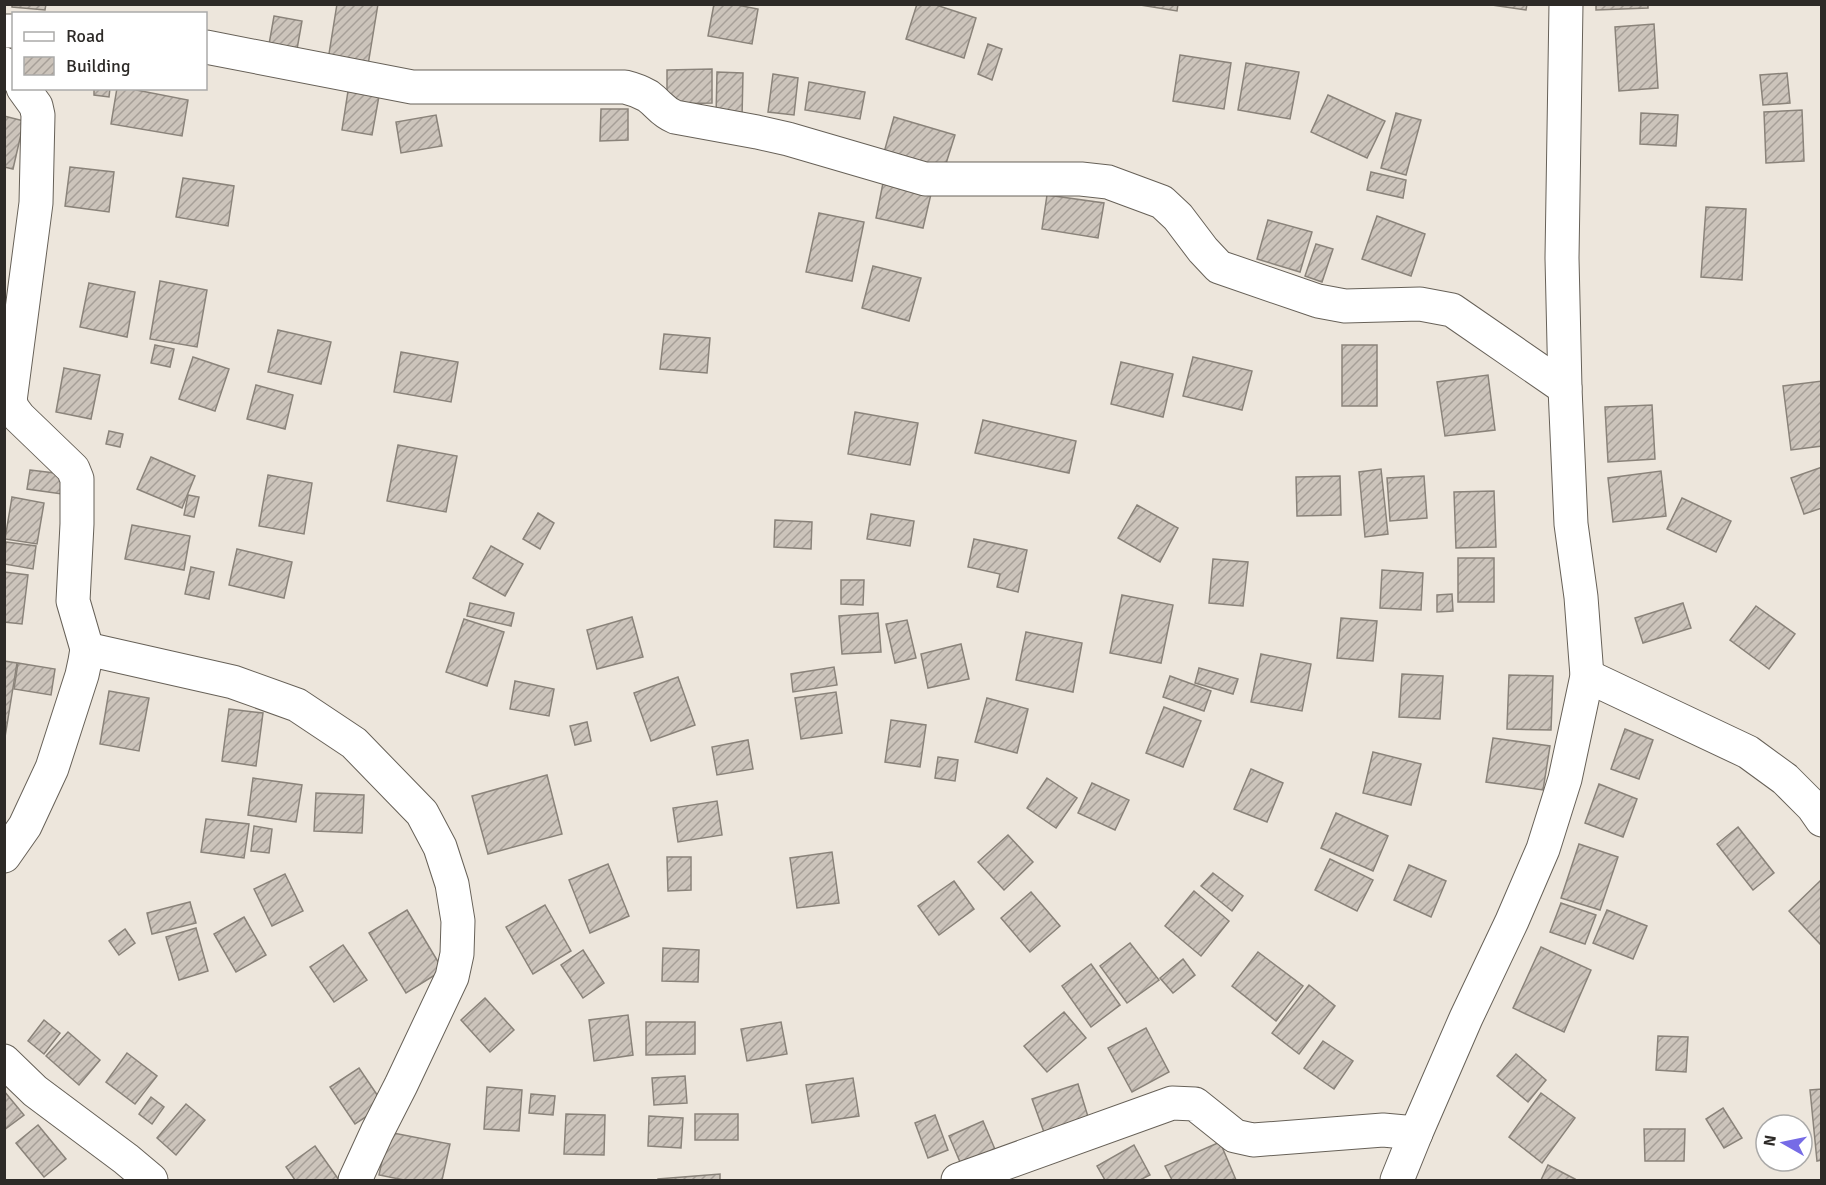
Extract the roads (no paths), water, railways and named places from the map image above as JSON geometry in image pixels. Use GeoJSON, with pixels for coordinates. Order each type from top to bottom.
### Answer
{"type":"FeatureCollection","features":[{"type":"Feature","properties":{"kind":"street"},"geometry":{"type":"LineString","coordinates":[[1397,1180],[1466,1018],[1544,849],[1565,779],[1587,676],[1581,597],[1571,524],[1565,387],[1562,258],[1566,4]]}},
{"type":"Feature","properties":{"kind":"street"},"geometry":{"type":"LineString","coordinates":[[207,47],[412,87],[625,87],[645,94],[655,101],[663,112],[675,117],[788,139],[925,179],[1081,179],[1108,182],[1162,202],[1178,217],[1219,267],[1318,301],[1345,306],[1420,304],[1452,310],[1565,387]]}},
{"type":"Feature","properties":{"kind":"street"},"geometry":{"type":"LineString","coordinates":[[4,855],[25,826],[52,768],[82,675],[87,649],[73,601],[72,585],[77,537],[77,479],[74,469],[18,417],[10,401],[36,202],[38,115],[36,106],[24,90]]}},
{"type":"Feature","properties":{"kind":"street"},"geometry":{"type":"LineString","coordinates":[[87,649],[233,682],[297,705],[354,743],[422,813],[440,847],[452,884],[458,921],[457,954],[452,978],[355,1180]]}},
{"type":"Feature","properties":{"kind":"street"},"geometry":{"type":"LineString","coordinates":[[1587,676],[1748,752],[1785,779],[1819,811]]}},
{"type":"Feature","properties":{"kind":"street"},"geometry":{"type":"LineString","coordinates":[[4,1061],[35,1091],[151,1180]]}},
{"type":"Feature","properties":{"kind":"street"},"geometry":{"type":"LineString","coordinates":[[958,1180],[1172,1103],[1196,1104],[1235,1136],[1253,1140],[1383,1130],[1416,1133]]}}]}
